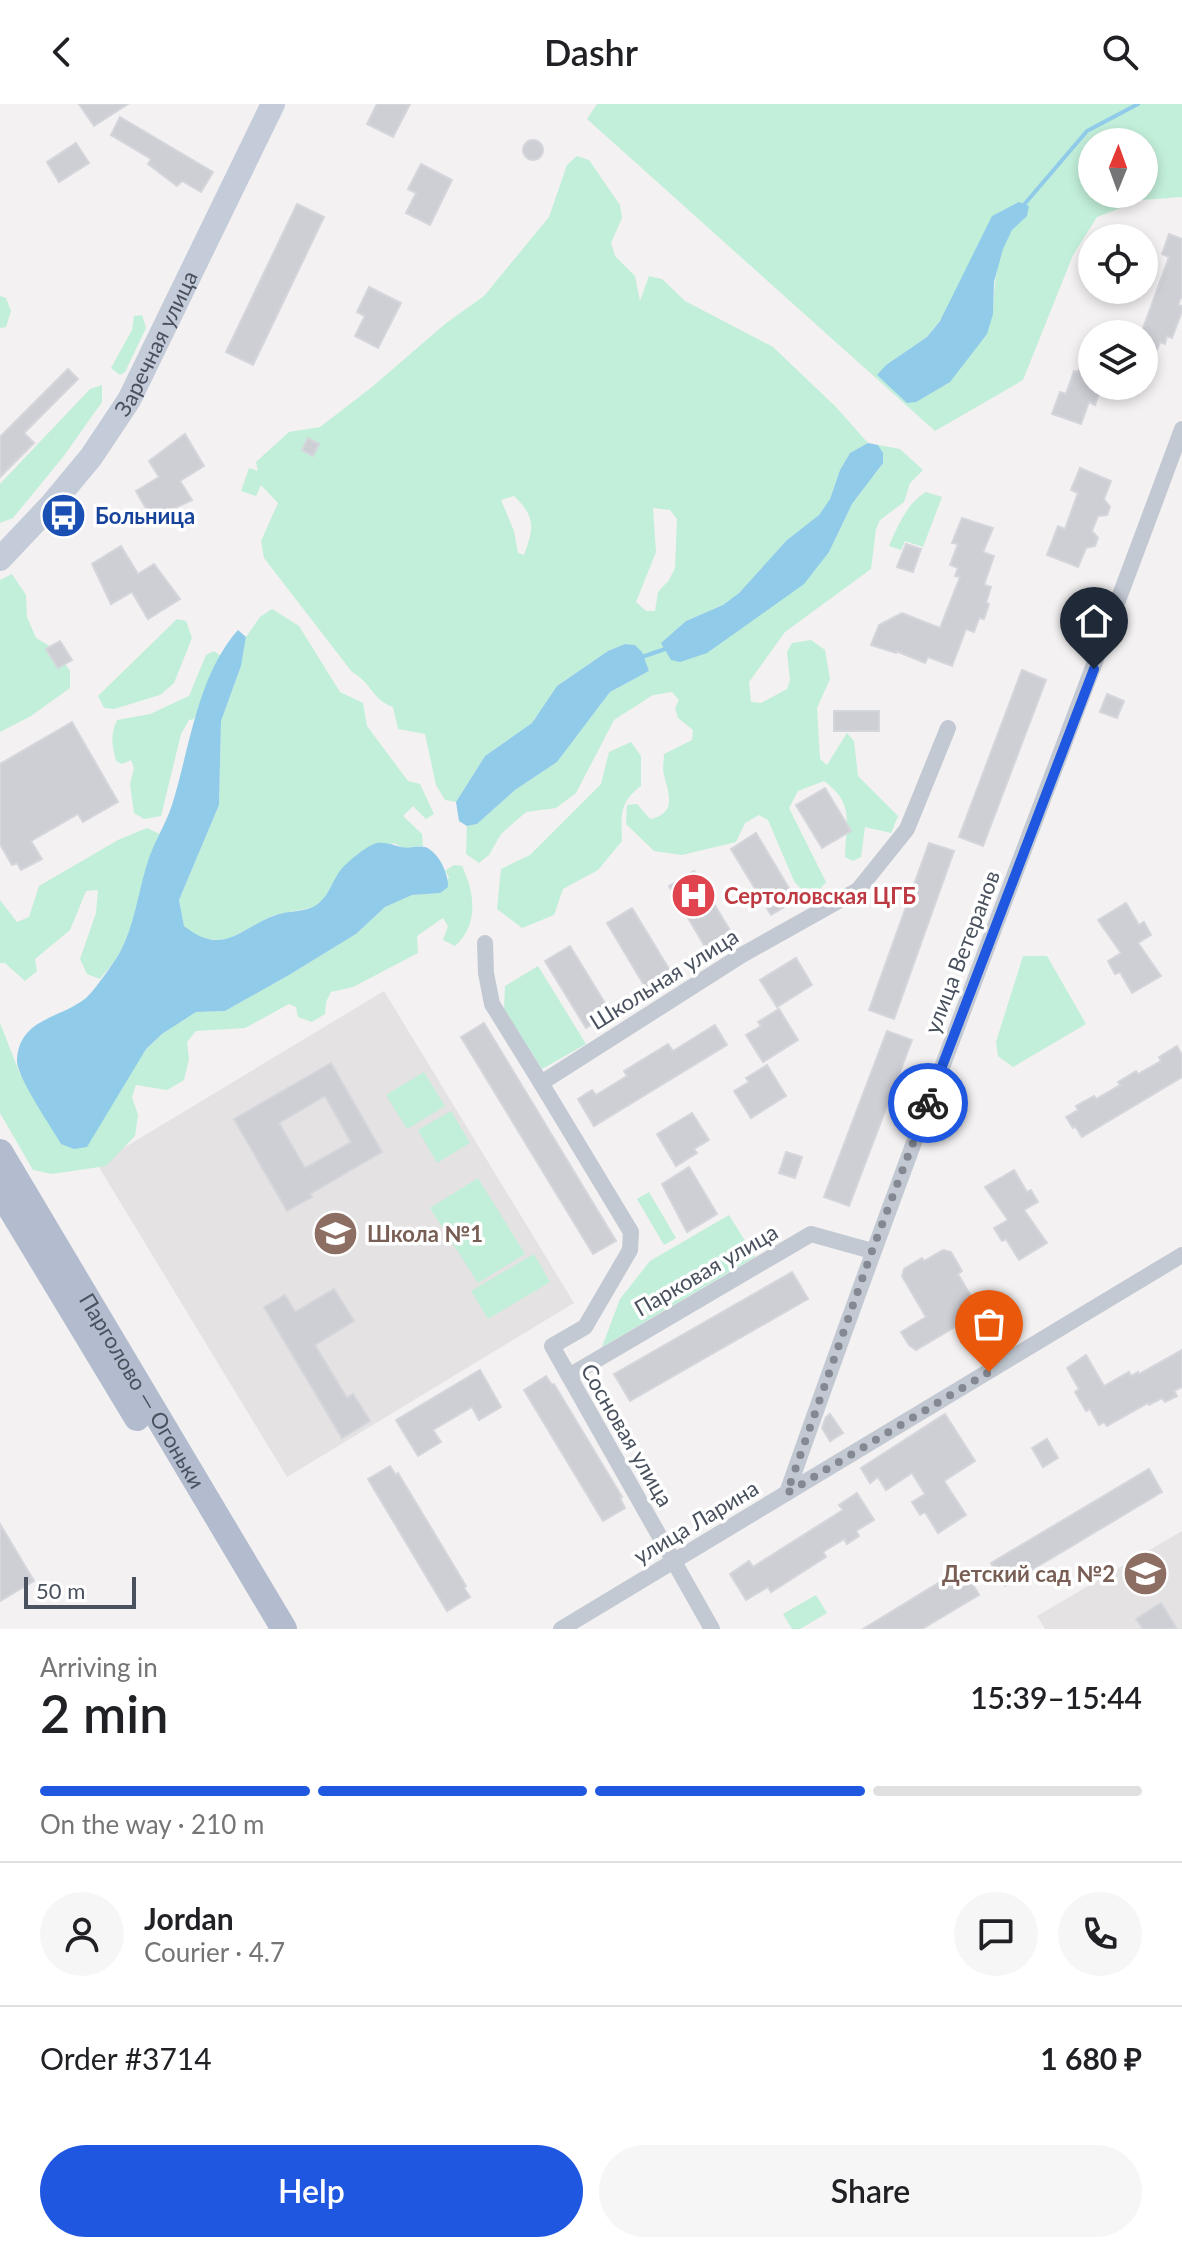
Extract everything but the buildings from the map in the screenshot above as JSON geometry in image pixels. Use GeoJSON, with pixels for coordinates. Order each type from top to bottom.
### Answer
{"type":"FeatureCollection","features":[{"type":"Feature","properties":{"kind":"main road","name":"Заречная улица"},"geometry":{"type":"LineString","coordinates":[[0,559],[91,457],[129,400],[273,104]]}},
{"type":"Feature","properties":{"kind":"main road","name":"Парголово — Огоньки"},"geometry":{"type":"LineString","coordinates":[[0,1152],[284,1629]]}},
{"type":"Feature","properties":{"kind":"main road","name":"Парголово — Огоньки"},"geometry":{"type":"LineString","coordinates":[[0,1191],[265,1629]]}},
{"type":"Feature","properties":{"kind":"street","name":"улица Ветеранов"},"geometry":{"type":"LineString","coordinates":[[787,1493],[872,1251],[1182,429]]}},
{"type":"Feature","properties":{"kind":"street","name":"Школьная улица"},"geometry":{"type":"LineString","coordinates":[[541,1083],[742,955],[858,890],[907,829],[948,728]]}},
{"type":"Feature","properties":{"kind":"street"},"geometry":{"type":"LineString","coordinates":[[485,943],[486,973],[492,1004],[541,1083]]}},
{"type":"Feature","properties":{"kind":"street","name":"Сосновая улица"},"geometry":{"type":"LineString","coordinates":[[541,1083],[631,1232],[630,1250],[585,1327],[552,1346],[712,1629]]}},
{"type":"Feature","properties":{"kind":"street","name":"Парковая улица"},"geometry":{"type":"LineString","coordinates":[[569,1376],[811,1234],[872,1251]]}},
{"type":"Feature","properties":{"kind":"street","name":"улица Ларина"},"geometry":{"type":"LineString","coordinates":[[561,1629],[1182,1255]]}},
{"type":"Feature","properties":{"kind":"shaded area","name":"Школа №1"},"geometry":{"type":"Polygon","coordinates":[[[384,991],[574,1303],[287,1477],[97,1164],[384,991]]]}},
{"type":"Feature","properties":{"kind":"shaded area","name":"Детский сад №2"},"geometry":{"type":"Polygon","coordinates":[[[1182,1531],[1182,1629],[1045,1629],[1037,1616],[1182,1531]]]}},
{"type":"Feature","properties":{"kind":"green space"},"geometry":{"type":"Polygon","coordinates":[[[597,104],[1182,104],[1182,197],[1158,199],[1158,128],[1078,128],[1078,208],[1120,208],[1097,217],[1093,224],[1078,224],[1078,247],[1023,380],[935,431],[587,119],[597,104]],[[1029,206],[927,337],[886,365],[877,375],[993,314],[995,282],[1002,251],[1011,232],[1029,206]]]}},
{"type":"Feature","properties":{"kind":"green space"},"geometry":{"type":"Polygon","coordinates":[[[577,156],[589,160],[620,205],[622,218],[611,243],[615,256],[635,276],[640,301],[649,276],[662,279],[685,301],[773,347],[836,407],[868,443],[850,453],[830,499],[819,515],[787,540],[739,593],[723,605],[686,621],[661,643],[829,552],[852,504],[883,463],[883,454],[878,445],[900,449],[923,470],[910,483],[904,502],[880,520],[871,569],[785,632],[749,682],[751,702],[761,703],[787,689],[790,680],[787,652],[792,643],[811,640],[825,650],[830,679],[817,708],[820,759],[827,765],[847,733],[854,741],[858,776],[898,816],[891,833],[865,827],[861,857],[853,861],[845,857],[845,806],[834,789],[824,781],[798,791],[789,808],[826,882],[820,889],[800,888],[794,881],[768,820],[759,815],[745,823],[736,842],[682,855],[654,851],[626,824],[627,805],[637,804],[650,819],[668,808],[664,754],[692,740],[693,730],[678,718],[675,708],[679,700],[672,692],[653,695],[614,720],[576,793],[556,808],[526,812],[501,834],[489,855],[479,863],[466,854],[467,826],[477,824],[515,790],[557,762],[610,692],[649,671],[635,645],[625,644],[608,651],[557,686],[532,723],[485,756],[456,802],[445,800],[436,785],[425,734],[398,729],[393,707],[380,700],[352,672],[264,558],[261,541],[278,503],[261,485],[256,496],[241,491],[249,468],[258,471],[256,462],[289,432],[320,427],[445,324],[484,296],[549,217],[567,165],[577,156]],[[514,496],[501,500],[514,531],[518,553],[524,555],[531,523],[526,510],[514,496]],[[653,508],[656,552],[636,602],[646,611],[655,611],[658,592],[675,568],[677,519],[670,510],[653,508]]]}},
{"type":"Feature","properties":{"kind":"green space"},"geometry":{"type":"Polygon","coordinates":[[[0,296],[6,298],[11,311],[6,327],[0,328],[0,296]]]}},
{"type":"Feature","properties":{"kind":"green space"},"geometry":{"type":"Polygon","coordinates":[[[142,315],[146,328],[125,372],[120,375],[111,368],[132,330],[134,316],[142,315]]]}},
{"type":"Feature","properties":{"kind":"green space"},"geometry":{"type":"Polygon","coordinates":[[[102,385],[102,402],[63,457],[13,518],[0,523],[0,484],[90,389],[102,385]]]}},
{"type":"Feature","properties":{"kind":"green space"},"geometry":{"type":"Polygon","coordinates":[[[926,492],[942,497],[923,547],[905,541],[901,550],[889,546],[908,508],[926,492]]]}},
{"type":"Feature","properties":{"kind":"green space"},"geometry":{"type":"Polygon","coordinates":[[[12,574],[26,595],[27,617],[36,638],[55,649],[70,671],[70,688],[31,716],[0,732],[0,580],[12,574]]]}},
{"type":"Feature","properties":{"kind":"green space"},"geometry":{"type":"Polygon","coordinates":[[[272,609],[299,626],[340,692],[363,703],[367,726],[408,781],[420,784],[434,814],[426,819],[413,806],[403,816],[422,834],[423,846],[403,848],[394,843],[342,868],[323,900],[315,907],[274,915],[230,938],[200,939],[184,926],[179,900],[219,805],[221,721],[241,666],[246,637],[260,617],[272,609]]]}},
{"type":"Feature","properties":{"kind":"green space"},"geometry":{"type":"Polygon","coordinates":[[[177,619],[186,621],[192,638],[174,683],[160,695],[114,709],[104,708],[98,696],[177,619]]]}},
{"type":"Feature","properties":{"kind":"green space"},"geometry":{"type":"Polygon","coordinates":[[[214,651],[221,656],[194,719],[189,720],[181,734],[161,816],[144,819],[134,813],[130,784],[134,768],[131,760],[122,764],[116,761],[112,740],[117,720],[150,714],[189,696],[206,655],[214,651]]]}},
{"type":"Feature","properties":{"kind":"green space"},"geometry":{"type":"Polygon","coordinates":[[[631,742],[641,756],[641,786],[625,804],[622,841],[598,870],[563,889],[554,915],[522,928],[497,909],[501,869],[530,855],[601,784],[609,752],[631,742]]]}},
{"type":"Feature","properties":{"kind":"green space"},"geometry":{"type":"Polygon","coordinates":[[[147,828],[160,834],[126,939],[100,979],[87,974],[80,959],[96,913],[98,890],[86,891],[70,930],[35,959],[37,971],[25,981],[5,963],[0,963],[0,900],[17,922],[29,917],[39,886],[118,840],[147,828]]]}},
{"type":"Feature","properties":{"kind":"green space"},"geometry":{"type":"Polygon","coordinates":[[[454,865],[462,866],[472,898],[468,928],[455,946],[443,940],[448,926],[443,918],[417,936],[418,953],[353,987],[331,992],[325,1014],[312,1022],[298,1017],[296,1007],[289,1004],[245,1028],[196,1031],[187,1042],[189,1059],[184,1080],[167,1090],[136,1085],[132,1097],[138,1115],[135,1136],[106,1166],[52,1174],[33,1170],[0,1113],[0,1023],[20,1074],[146,1049],[162,1034],[196,1012],[225,1011],[289,975],[356,934],[385,907],[412,895],[440,893],[449,877],[445,871],[454,865]]]}},
{"type":"Feature","properties":{"kind":"green space"},"geometry":{"type":"Polygon","coordinates":[[[1023,956],[1047,956],[1086,1024],[1013,1067],[998,1056],[996,1042],[1023,956]]]}},
{"type":"Feature","properties":{"kind":"green space"},"geometry":{"type":"Polygon","coordinates":[[[538,966],[586,1044],[542,1069],[504,1009],[505,986],[538,966]]]}},
{"type":"Feature","properties":{"kind":"green space"},"geometry":{"type":"Polygon","coordinates":[[[424,1072],[445,1106],[407,1129],[386,1095],[424,1072]]]}},
{"type":"Feature","properties":{"kind":"green space"},"geometry":{"type":"Polygon","coordinates":[[[451,1111],[470,1143],[437,1163],[418,1130],[451,1111]]]}},
{"type":"Feature","properties":{"kind":"green space"},"geometry":{"type":"Polygon","coordinates":[[[478,1178],[525,1254],[478,1283],[430,1208],[478,1178]]]}},
{"type":"Feature","properties":{"kind":"green space"},"geometry":{"type":"Polygon","coordinates":[[[649,1192],[676,1238],[664,1245],[637,1199],[649,1192]]]}},
{"type":"Feature","properties":{"kind":"green space"},"geometry":{"type":"Polygon","coordinates":[[[729,1215],[755,1257],[602,1347],[620,1299],[650,1261],[729,1215]]]}},
{"type":"Feature","properties":{"kind":"green space"},"geometry":{"type":"Polygon","coordinates":[[[534,1254],[550,1282],[488,1319],[471,1291],[534,1254]]]}},
{"type":"Feature","properties":{"kind":"green space"},"geometry":{"type":"Polygon","coordinates":[[[816,1595],[827,1613],[800,1629],[792,1629],[783,1614],[816,1595]]]}},
{"type":"Feature","properties":{"kind":"water"},"geometry":{"type":"Polygon","coordinates":[[[1019,202],[1029,206],[1027,216],[1012,230],[1003,249],[994,282],[993,314],[987,334],[950,382],[916,402],[907,403],[877,375],[886,365],[927,337],[940,321],[992,216],[1019,202]]]}},
{"type":"Feature","properties":{"kind":"water"},"geometry":{"type":"Polygon","coordinates":[[[868,443],[878,445],[883,453],[883,463],[852,504],[829,552],[804,584],[707,653],[680,662],[671,660],[661,643],[686,621],[723,605],[739,593],[787,540],[819,515],[830,499],[850,453],[868,443]]]}},
{"type":"Feature","properties":{"kind":"water"},"geometry":{"type":"Polygon","coordinates":[[[238,630],[246,637],[241,666],[221,721],[219,805],[179,900],[184,926],[197,935],[219,940],[239,934],[273,916],[314,906],[326,895],[343,867],[365,849],[379,843],[430,850],[442,864],[448,887],[440,893],[412,895],[385,907],[356,934],[289,975],[225,1011],[196,1012],[162,1034],[146,1049],[87,1147],[74,1149],[61,1144],[28,1089],[18,1067],[20,1045],[33,1027],[86,998],[119,954],[133,920],[151,854],[172,805],[204,691],[224,648],[238,630]]]}},
{"type":"Feature","properties":{"kind":"water"},"geometry":{"type":"Polygon","coordinates":[[[625,644],[635,645],[642,652],[649,671],[610,692],[557,762],[515,790],[477,824],[467,826],[459,821],[456,802],[485,756],[532,723],[557,686],[608,651],[625,644]]]}},
{"type":"Feature","properties":{"kind":"waterway"},"geometry":{"type":"LineString","coordinates":[[1022,207],[1087,131],[1138,104]]}},
{"type":"Feature","properties":{"kind":"waterway"},"geometry":{"type":"LineString","coordinates":[[639,658],[668,648]]}},
{"type":"Feature","properties":{"kind":"way so far"},"geometry":{"type":"LineString","coordinates":[[928,1103],[787,1493],[989,1372]]}},
{"type":"Feature","properties":{"kind":"place","name":"Больница"},"geometry":{"type":"Point","coordinates":[64,516]}},
{"type":"Feature","properties":{"kind":"place","name":"Сертоловская ЦГБ"},"geometry":{"type":"Point","coordinates":[693,896]}},
{"type":"Feature","properties":{"kind":"place","name":"Школа №1"},"geometry":{"type":"Point","coordinates":[336,1234]}},
{"type":"Feature","properties":{"kind":"place","name":"Детский сад №2"},"geometry":{"type":"Point","coordinates":[1146,1574]}},
{"type":"Feature","properties":{"kind":"route"},"geometry":{"type":"LineString","coordinates":[[928,1103],[1094,669]]}}]}
